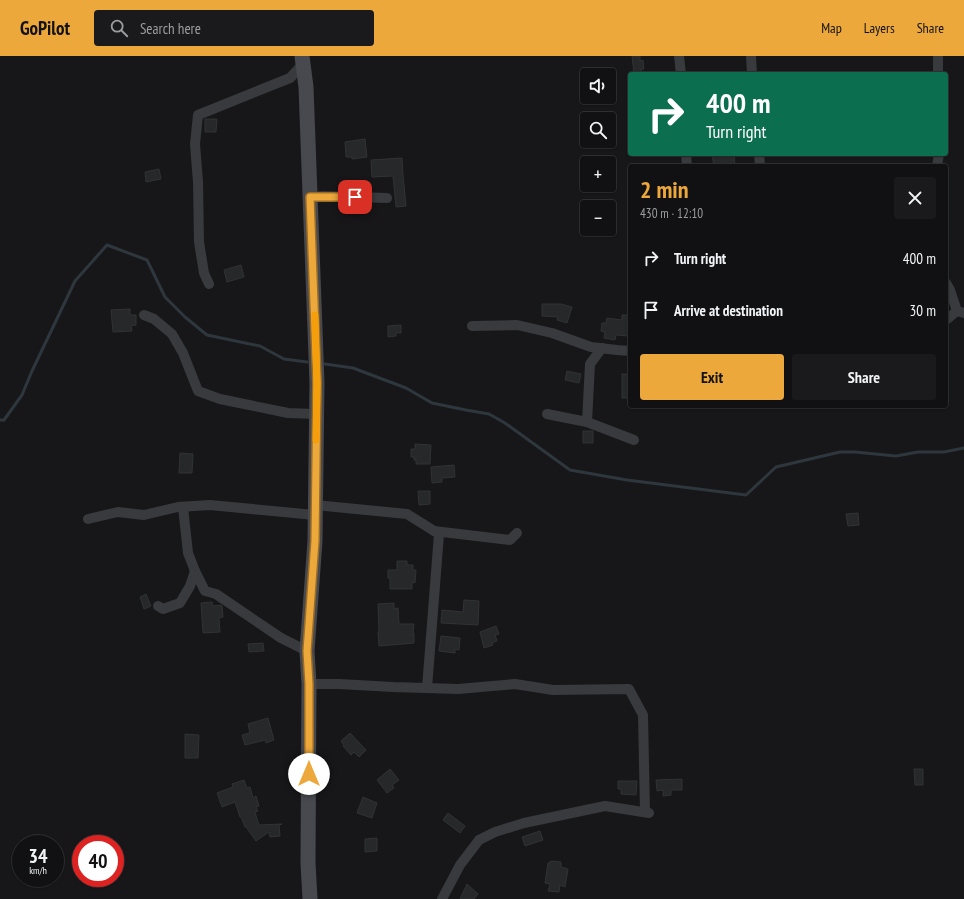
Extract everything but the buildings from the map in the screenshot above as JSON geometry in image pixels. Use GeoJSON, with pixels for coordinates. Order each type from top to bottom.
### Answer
{"type":"FeatureCollection","features":[{"type":"Feature","properties":{"kind":"street"},"geometry":{"type":"LineString","coordinates":[[679,56],[681,72]]}},
{"type":"Feature","properties":{"kind":"street"},"geometry":{"type":"LineString","coordinates":[[751,56],[752,72]]}},
{"type":"Feature","properties":{"kind":"street"},"geometry":{"type":"LineString","coordinates":[[938,56],[938,72]]}},
{"type":"Feature","properties":{"kind":"street"},"geometry":{"type":"LineString","coordinates":[[303,60],[306,86],[317,383],[315,541],[307,651],[309,684],[308,863],[310,899]]}},
{"type":"Feature","properties":{"kind":"street"},"geometry":{"type":"LineString","coordinates":[[209,284],[204,273],[198,242],[198,182],[195,144],[198,116],[290,78],[303,60]]}},
{"type":"Feature","properties":{"kind":"street"},"geometry":{"type":"LineString","coordinates":[[310,197],[386,198]]}},
{"type":"Feature","properties":{"kind":"street"},"geometry":{"type":"LineString","coordinates":[[948,286],[960,312],[948,319]]}},
{"type":"Feature","properties":{"kind":"street"},"geometry":{"type":"LineString","coordinates":[[144,315],[154,319],[172,334],[183,353],[198,391],[220,399],[288,413],[316,414]]}},
{"type":"Feature","properties":{"kind":"street"},"geometry":{"type":"LineString","coordinates":[[472,326],[517,325],[552,332],[591,347],[628,351]]}},
{"type":"Feature","properties":{"kind":"street"},"geometry":{"type":"LineString","coordinates":[[587,422],[590,364],[602,348]]}},
{"type":"Feature","properties":{"kind":"street"},"geometry":{"type":"LineString","coordinates":[[547,414],[587,422],[634,440]]}},
{"type":"Feature","properties":{"kind":"street"},"geometry":{"type":"LineString","coordinates":[[88,519],[118,512],[144,515],[183,507],[210,505],[407,514],[439,534],[427,688]]}},
{"type":"Feature","properties":{"kind":"street"},"geometry":{"type":"LineString","coordinates":[[183,507],[188,553],[205,591],[216,594],[281,638],[307,651]]}},
{"type":"Feature","properties":{"kind":"street"},"geometry":{"type":"LineString","coordinates":[[434,531],[510,540],[517,532]]}},
{"type":"Feature","properties":{"kind":"street"},"geometry":{"type":"LineString","coordinates":[[158,606],[163,609],[180,603],[190,586],[195,571]]}},
{"type":"Feature","properties":{"kind":"street"},"geometry":{"type":"LineString","coordinates":[[309,684],[339,684],[392,688],[458,689],[515,684],[553,690],[629,689],[643,714],[648,812],[605,806],[524,823],[496,832],[480,840],[460,865],[442,899]]}},
{"type":"Feature","properties":{"kind":"waterway"},"geometry":{"type":"LineString","coordinates":[[0,420],[4,420],[22,395],[75,281],[107,245],[147,260],[165,297],[185,317],[207,335],[260,346],[284,359],[307,362]]}},
{"type":"Feature","properties":{"kind":"waterway"},"geometry":{"type":"LineString","coordinates":[[325,364],[353,368],[406,388],[432,403],[489,414],[505,423],[570,470],[627,480],[746,495],[776,467],[840,452],[896,456],[918,452],[944,452],[964,448]]}},
{"type":"Feature","properties":{"kind":"slow traffic"},"geometry":{"type":"LineString","coordinates":[[315,315],[317,383],[316,440]]}},
{"type":"Feature","properties":{"kind":"route"},"geometry":{"type":"LineString","coordinates":[[309,774],[309,684],[307,651],[315,541],[317,383],[310,197],[355,197]]}}]}
